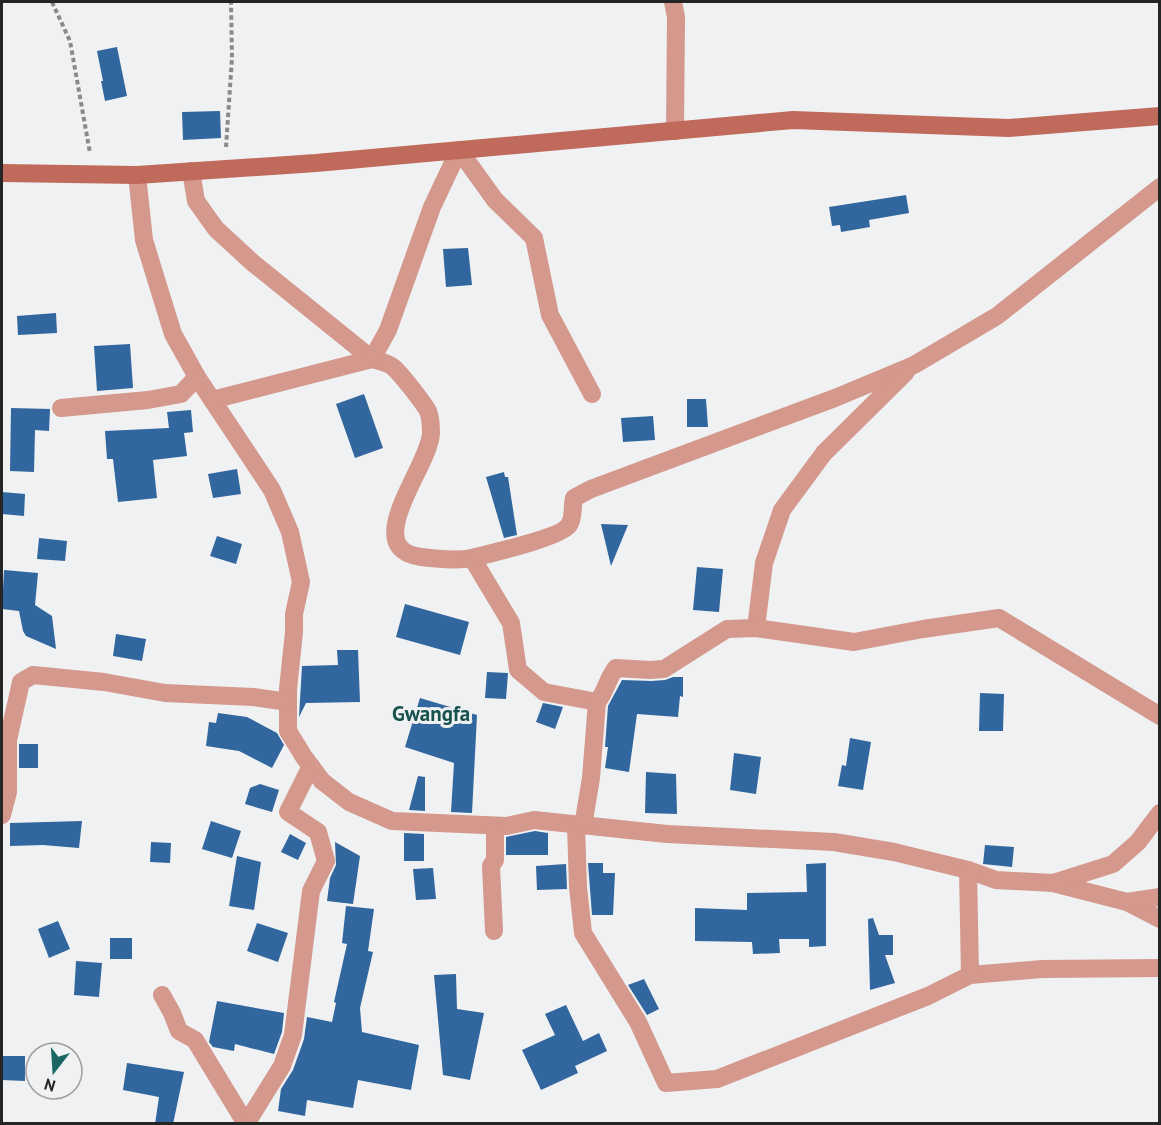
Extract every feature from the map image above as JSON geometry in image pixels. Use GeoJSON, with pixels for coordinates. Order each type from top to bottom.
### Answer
{"type":"FeatureCollection","features":[{"type":"Feature","properties":{"kind":"street"},"geometry":{"type":"LineString","coordinates":[[673,2],[676,17],[675,131]]}},
{"type":"Feature","properties":{"kind":"street"},"geometry":{"type":"LineString","coordinates":[[2,173],[137,175],[459,150],[793,120],[1009,128],[1160,116]]}},
{"type":"Feature","properties":{"kind":"street"},"geometry":{"type":"LineString","coordinates":[[212,400],[372,359],[388,330],[432,207],[459,150]]}},
{"type":"Feature","properties":{"kind":"street"},"geometry":{"type":"LineString","coordinates":[[459,150],[495,200],[534,238],[550,315],[592,394]]}},
{"type":"Feature","properties":{"kind":"street"},"geometry":{"type":"LineString","coordinates":[[191,171],[196,201],[216,229],[372,359],[392,366],[429,412],[431,435],[425,456],[398,514],[394,533],[400,549],[411,556],[438,559],[472,558],[528,543],[565,529],[571,523],[574,498],[591,489],[835,398],[914,365],[997,316],[1160,187]]}},
{"type":"Feature","properties":{"kind":"street"},"geometry":{"type":"LineString","coordinates":[[137,175],[144,240],[173,334],[197,377],[272,490],[290,532],[301,582],[294,614],[288,731],[322,781],[349,802],[392,820],[495,826],[507,826],[534,820],[667,834],[834,842],[894,852],[968,870],[996,880],[1053,883],[1127,902],[1160,919]]}},
{"type":"Feature","properties":{"kind":"street"},"geometry":{"type":"LineString","coordinates":[[756,628],[764,564],[782,510],[824,453],[914,365]]}},
{"type":"Feature","properties":{"kind":"street"},"geometry":{"type":"LineString","coordinates":[[61,408],[148,400],[181,394],[197,377]]}},
{"type":"Feature","properties":{"kind":"street"},"geometry":{"type":"LineString","coordinates":[[472,558],[511,623],[518,670],[544,692],[597,702]]}},
{"type":"Feature","properties":{"kind":"street"},"geometry":{"type":"LineString","coordinates":[[1160,716],[999,618],[854,642],[756,628],[727,629],[664,669],[616,668],[609,677],[603,694],[597,702],[591,778],[580,826],[578,887],[583,933],[638,1022],[666,1083],[717,1079],[928,996],[970,975],[1042,969],[1160,968]]}},
{"type":"Feature","properties":{"kind":"street"},"geometry":{"type":"LineString","coordinates":[[2,815],[8,792],[8,740],[21,682],[33,675],[104,682],[165,693],[288,702]]}},
{"type":"Feature","properties":{"kind":"street"},"geometry":{"type":"LineString","coordinates":[[162,995],[179,1031],[195,1040],[246,1124],[282,1066],[293,1035],[311,891],[326,861],[318,832],[288,812],[311,766]]}},
{"type":"Feature","properties":{"kind":"street"},"geometry":{"type":"LineString","coordinates":[[1053,883],[1113,864],[1138,842],[1160,813]]}},
{"type":"Feature","properties":{"kind":"street"},"geometry":{"type":"LineString","coordinates":[[494,931],[491,866],[495,860],[495,826]]}},
{"type":"Feature","properties":{"kind":"street"},"geometry":{"type":"LineString","coordinates":[[968,870],[970,975]]}},
{"type":"Feature","properties":{"kind":"street"},"geometry":{"type":"LineString","coordinates":[[1127,902],[1160,897]]}},
{"type":"Feature","properties":{"kind":"path"},"geometry":{"type":"LineString","coordinates":[[52,2],[70,41],[94,174]]}},
{"type":"Feature","properties":{"kind":"path"},"geometry":{"type":"LineString","coordinates":[[225,169],[232,58],[231,2]]}},
{"type":"Feature","properties":{"kind":"building"},"geometry":{"type":"Polygon","coordinates":[[[117,47],[127,96],[105,101],[97,51],[117,47]]]}},
{"type":"Feature","properties":{"kind":"building"},"geometry":{"type":"Polygon","coordinates":[[[220,111],[221,138],[183,140],[182,112],[220,111]]]}},
{"type":"Feature","properties":{"kind":"building"},"geometry":{"type":"Polygon","coordinates":[[[906,195],[909,213],[869,220],[870,227],[841,232],[840,225],[832,226],[829,207],[906,195]]]}},
{"type":"Feature","properties":{"kind":"building"},"geometry":{"type":"Polygon","coordinates":[[[468,248],[472,285],[446,287],[443,249],[468,248]]]}},
{"type":"Feature","properties":{"kind":"building"},"geometry":{"type":"Polygon","coordinates":[[[56,313],[57,333],[18,335],[17,316],[56,313]]]}},
{"type":"Feature","properties":{"kind":"building"},"geometry":{"type":"Polygon","coordinates":[[[130,344],[133,388],[97,391],[94,346],[130,344]]]}},
{"type":"Feature","properties":{"kind":"building"},"geometry":{"type":"Polygon","coordinates":[[[364,394],[383,448],[355,458],[336,404],[364,394]]]}},
{"type":"Feature","properties":{"kind":"building"},"geometry":{"type":"Polygon","coordinates":[[[687,399],[706,399],[708,427],[687,427],[687,399]]]}},
{"type":"Feature","properties":{"kind":"building"},"geometry":{"type":"Polygon","coordinates":[[[11,408],[50,409],[49,431],[35,430],[34,472],[10,471],[11,408]]]}},
{"type":"Feature","properties":{"kind":"building"},"geometry":{"type":"Polygon","coordinates":[[[191,410],[193,432],[184,433],[187,456],[153,460],[157,498],[118,502],[113,459],[107,459],[105,431],[169,428],[167,412],[191,410]]]}},
{"type":"Feature","properties":{"kind":"building"},"geometry":{"type":"Polygon","coordinates":[[[653,416],[655,440],[623,442],[621,418],[653,416]]]}},
{"type":"Feature","properties":{"kind":"building"},"geometry":{"type":"Polygon","coordinates":[[[237,469],[241,494],[213,498],[208,474],[237,469]]]}},
{"type":"Feature","properties":{"kind":"building"},"geometry":{"type":"Polygon","coordinates":[[[504,472],[505,477],[508,477],[517,535],[504,538],[486,477],[504,472]]]}},
{"type":"Feature","properties":{"kind":"building"},"geometry":{"type":"Polygon","coordinates":[[[2,492],[25,494],[24,516],[2,514],[2,492]]]}},
{"type":"Feature","properties":{"kind":"building"},"geometry":{"type":"Polygon","coordinates":[[[601,524],[628,525],[611,566],[601,524]]]}},
{"type":"Feature","properties":{"kind":"building"},"geometry":{"type":"Polygon","coordinates":[[[217,536],[242,544],[236,564],[210,556],[217,536]]]}},
{"type":"Feature","properties":{"kind":"building"},"geometry":{"type":"Polygon","coordinates":[[[39,538],[67,541],[65,561],[37,559],[39,538]]]}},
{"type":"Feature","properties":{"kind":"building"},"geometry":{"type":"Polygon","coordinates":[[[697,567],[723,569],[719,612],[693,610],[697,567]]]}},
{"type":"Feature","properties":{"kind":"building"},"geometry":{"type":"Polygon","coordinates":[[[4,570],[38,573],[35,605],[52,616],[56,649],[26,636],[19,611],[2,609],[4,570]]]}},
{"type":"Feature","properties":{"kind":"building"},"geometry":{"type":"Polygon","coordinates":[[[405,604],[469,622],[460,655],[396,637],[405,604]]]}},
{"type":"Feature","properties":{"kind":"building"},"geometry":{"type":"Polygon","coordinates":[[[116,634],[146,639],[142,661],[113,656],[116,634]]]}},
{"type":"Feature","properties":{"kind":"building"},"geometry":{"type":"Polygon","coordinates":[[[337,650],[358,650],[360,702],[306,703],[299,717],[302,666],[338,665],[337,650]]]}},
{"type":"Feature","properties":{"kind":"building"},"geometry":{"type":"Polygon","coordinates":[[[487,672],[508,673],[506,699],[485,698],[487,672]]]}},
{"type":"Feature","properties":{"kind":"building"},"geometry":{"type":"Polygon","coordinates":[[[683,677],[683,697],[680,696],[678,717],[637,714],[629,772],[605,768],[608,747],[605,747],[608,706],[622,680],[651,681],[683,677]]]}},
{"type":"Feature","properties":{"kind":"building"},"geometry":{"type":"Polygon","coordinates":[[[980,693],[1004,694],[1003,731],[979,731],[980,693]]]}},
{"type":"Feature","properties":{"kind":"building"},"geometry":{"type":"Polygon","coordinates":[[[420,698],[477,715],[472,813],[451,812],[454,763],[405,747],[420,698]]]}},
{"type":"Feature","properties":{"kind":"building"},"geometry":{"type":"Polygon","coordinates":[[[543,703],[563,707],[555,729],[536,722],[543,703]]]}},
{"type":"Feature","properties":{"kind":"building"},"geometry":{"type":"Polygon","coordinates":[[[218,713],[247,717],[277,733],[284,745],[272,768],[239,751],[206,746],[209,722],[216,723],[218,713]]]}},
{"type":"Feature","properties":{"kind":"building"},"geometry":{"type":"Polygon","coordinates":[[[850,738],[871,742],[863,790],[838,786],[842,765],[846,766],[850,738]]]}},
{"type":"Feature","properties":{"kind":"building"},"geometry":{"type":"Polygon","coordinates":[[[19,744],[38,744],[38,768],[19,768],[19,744]]]}},
{"type":"Feature","properties":{"kind":"building"},"geometry":{"type":"Polygon","coordinates":[[[734,753],[761,757],[756,794],[730,790],[734,753]]]}},
{"type":"Feature","properties":{"kind":"building"},"geometry":{"type":"Polygon","coordinates":[[[646,772],[676,774],[677,814],[645,813],[646,772]]]}},
{"type":"Feature","properties":{"kind":"building"},"geometry":{"type":"Polygon","coordinates":[[[418,776],[425,777],[425,811],[409,810],[418,776]]]}},
{"type":"Feature","properties":{"kind":"building"},"geometry":{"type":"Polygon","coordinates":[[[260,784],[279,790],[272,812],[245,804],[250,788],[260,784]]]}},
{"type":"Feature","properties":{"kind":"building"},"geometry":{"type":"Polygon","coordinates":[[[82,821],[79,848],[43,845],[10,846],[10,823],[82,821]]]}},
{"type":"Feature","properties":{"kind":"building"},"geometry":{"type":"Polygon","coordinates":[[[211,821],[241,831],[232,858],[202,849],[211,821]]]}},
{"type":"Feature","properties":{"kind":"building"},"geometry":{"type":"Polygon","coordinates":[[[535,831],[548,833],[548,855],[506,855],[506,837],[535,831]]]}},
{"type":"Feature","properties":{"kind":"building"},"geometry":{"type":"Polygon","coordinates":[[[404,833],[424,834],[424,861],[404,861],[404,833]]]}},
{"type":"Feature","properties":{"kind":"building"},"geometry":{"type":"Polygon","coordinates":[[[290,834],[306,843],[298,860],[281,852],[290,834]]]}},
{"type":"Feature","properties":{"kind":"building"},"geometry":{"type":"Polygon","coordinates":[[[151,842],[171,843],[170,863],[150,862],[151,842]]]}},
{"type":"Feature","properties":{"kind":"building"},"geometry":{"type":"Polygon","coordinates":[[[335,842],[360,856],[353,904],[327,901],[330,878],[336,865],[335,842]]]}},
{"type":"Feature","properties":{"kind":"building"},"geometry":{"type":"Polygon","coordinates":[[[985,845],[1014,847],[1012,867],[983,864],[985,845]]]}},
{"type":"Feature","properties":{"kind":"building"},"geometry":{"type":"Polygon","coordinates":[[[237,856],[261,862],[254,910],[229,906],[237,856]]]}},
{"type":"Feature","properties":{"kind":"building"},"geometry":{"type":"Polygon","coordinates":[[[588,863],[603,863],[603,873],[615,873],[613,915],[592,915],[588,863]]]}},
{"type":"Feature","properties":{"kind":"building"},"geometry":{"type":"Polygon","coordinates":[[[826,863],[826,946],[809,947],[809,939],[779,939],[780,953],[753,954],[752,942],[695,941],[695,908],[747,910],[747,893],[807,892],[806,864],[826,863]]]}},
{"type":"Feature","properties":{"kind":"building"},"geometry":{"type":"Polygon","coordinates":[[[566,864],[567,889],[537,890],[536,866],[566,864]]]}},
{"type":"Feature","properties":{"kind":"building"},"geometry":{"type":"Polygon","coordinates":[[[433,868],[436,899],[416,900],[413,869],[433,868]]]}},
{"type":"Feature","properties":{"kind":"building"},"geometry":{"type":"Polygon","coordinates":[[[346,906],[374,909],[368,951],[373,952],[360,1008],[362,1032],[419,1045],[411,1090],[358,1080],[353,1108],[307,1100],[305,1116],[278,1111],[281,1089],[293,1070],[304,1039],[307,1017],[332,1022],[336,1003],[334,1002],[347,944],[342,943],[346,906]]]}},
{"type":"Feature","properties":{"kind":"building"},"geometry":{"type":"Polygon","coordinates":[[[873,918],[879,935],[893,935],[893,955],[885,955],[895,983],[870,990],[868,919],[873,918]]]}},
{"type":"Feature","properties":{"kind":"building"},"geometry":{"type":"Polygon","coordinates":[[[58,921],[70,949],[49,958],[38,929],[58,921]]]}},
{"type":"Feature","properties":{"kind":"building"},"geometry":{"type":"Polygon","coordinates":[[[257,923],[288,933],[278,962],[247,951],[257,923]]]}},
{"type":"Feature","properties":{"kind":"building"},"geometry":{"type":"Polygon","coordinates":[[[110,938],[132,938],[132,959],[110,959],[110,938]]]}},
{"type":"Feature","properties":{"kind":"building"},"geometry":{"type":"Polygon","coordinates":[[[76,961],[102,963],[99,997],[74,995],[76,961]]]}},
{"type":"Feature","properties":{"kind":"building"},"geometry":{"type":"Polygon","coordinates":[[[456,974],[457,1009],[484,1013],[470,1080],[443,1075],[434,975],[456,974]]]}},
{"type":"Feature","properties":{"kind":"building"},"geometry":{"type":"Polygon","coordinates":[[[644,979],[659,1009],[647,1015],[628,985],[644,979]]]}},
{"type":"Feature","properties":{"kind":"building"},"geometry":{"type":"Polygon","coordinates":[[[217,1001],[284,1013],[282,1032],[274,1054],[235,1044],[234,1051],[213,1047],[209,1042],[217,1001]]]}},
{"type":"Feature","properties":{"kind":"building"},"geometry":{"type":"Polygon","coordinates":[[[566,1005],[583,1041],[599,1033],[607,1051],[575,1066],[578,1073],[541,1090],[522,1050],[555,1035],[545,1014],[566,1005]]]}},
{"type":"Feature","properties":{"kind":"building"},"geometry":{"type":"Polygon","coordinates":[[[2,1056],[24,1056],[24,1081],[2,1080],[2,1056]]]}},
{"type":"Feature","properties":{"kind":"building"},"geometry":{"type":"Polygon","coordinates":[[[127,1063],[184,1072],[173,1124],[155,1124],[159,1097],[123,1090],[127,1063]]]}},
{"type":"Feature","properties":{"kind":"district","name":"Gwangfa"},"geometry":{"type":"Point","coordinates":[431,713]}}]}
